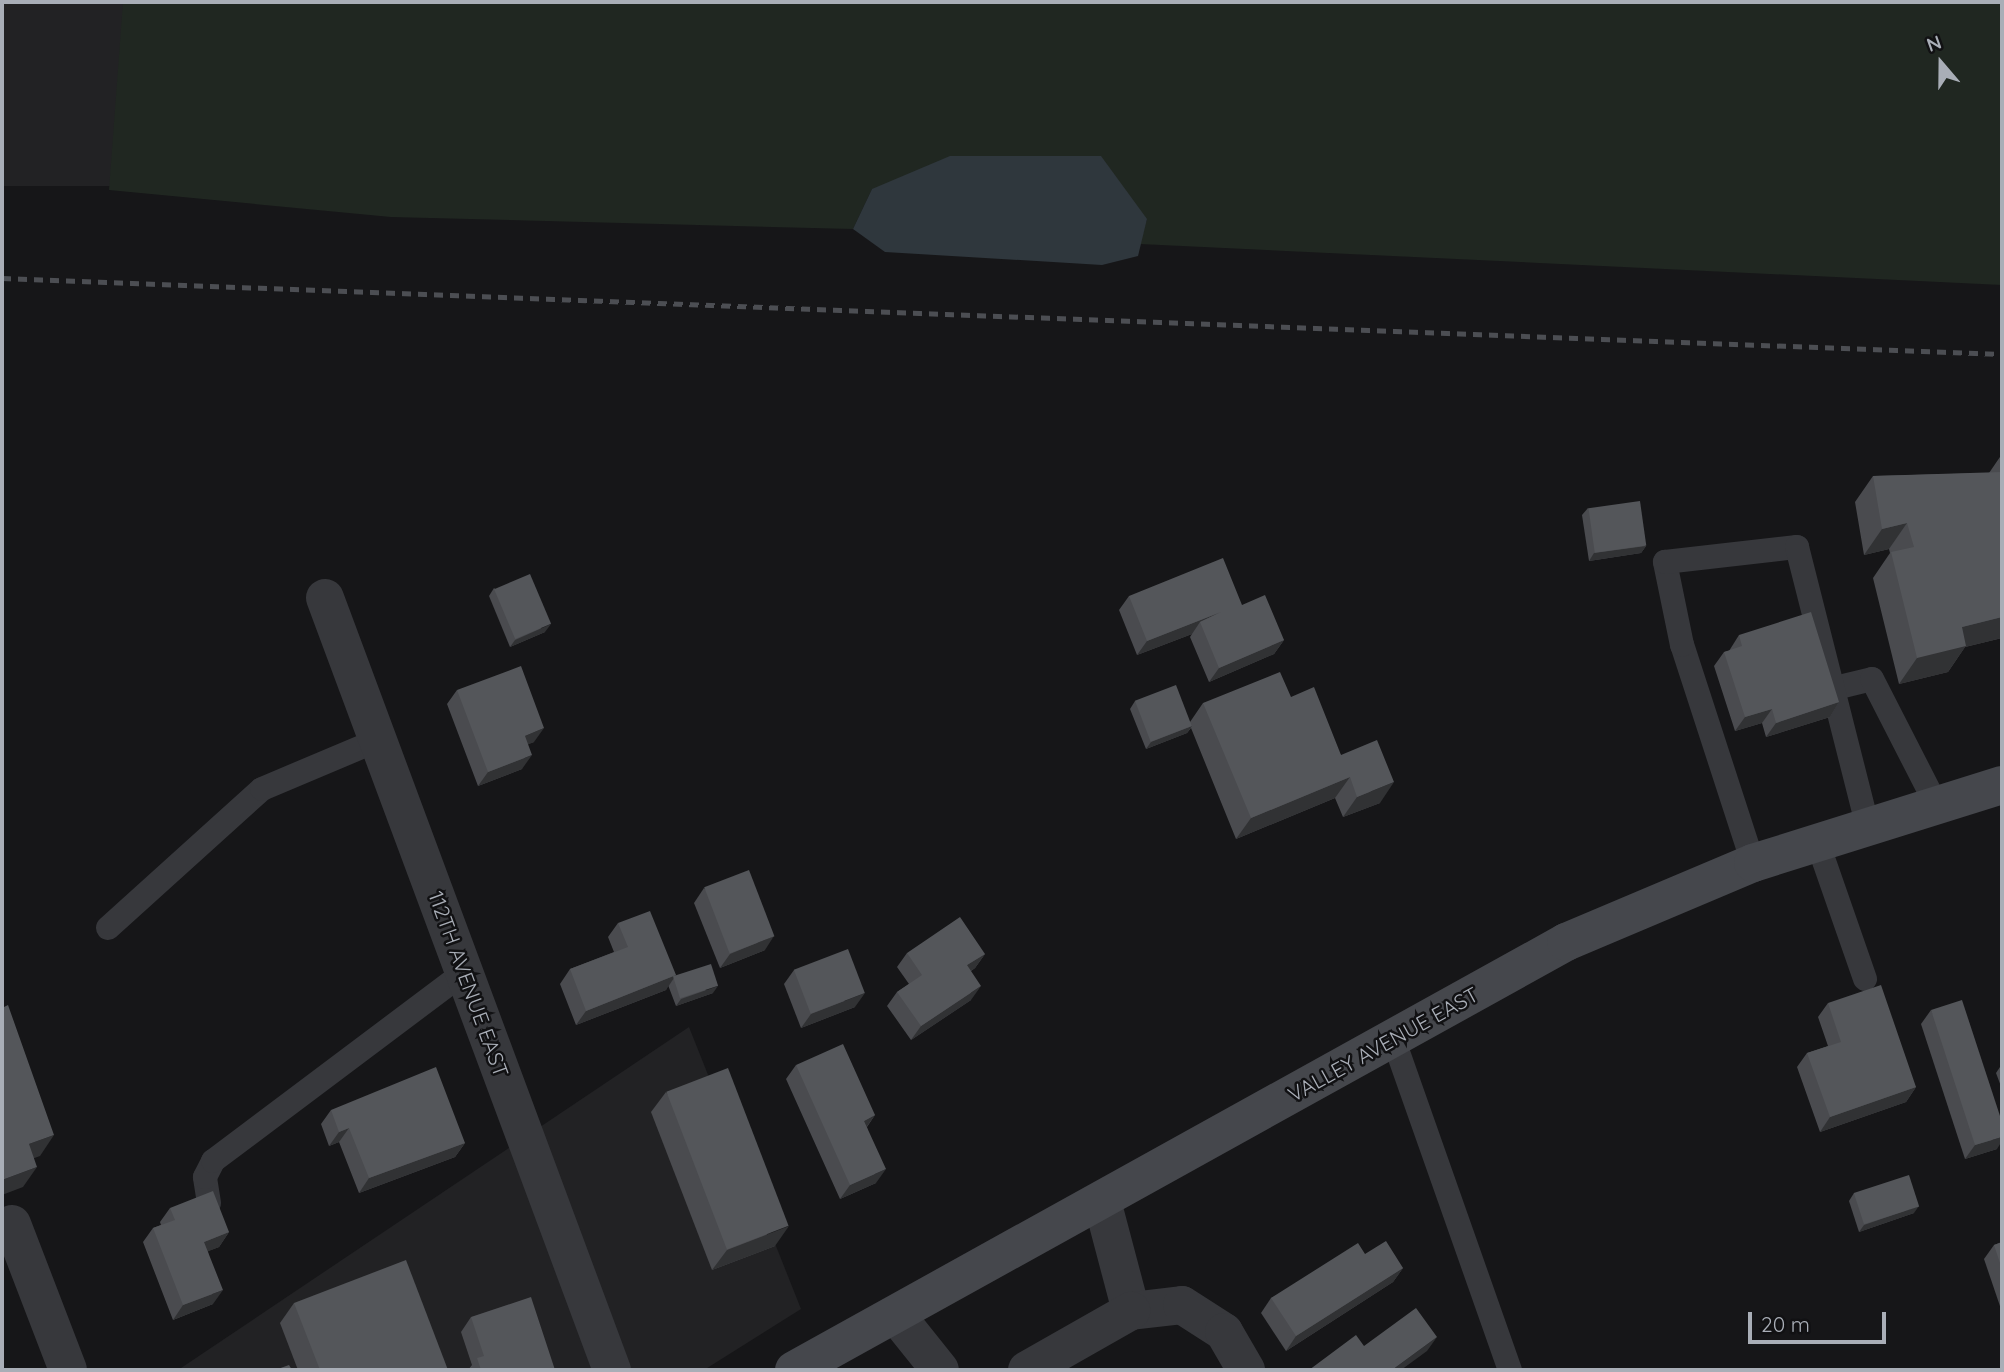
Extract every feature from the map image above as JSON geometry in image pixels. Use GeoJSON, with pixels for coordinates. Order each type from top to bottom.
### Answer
{"type":"FeatureCollection","features":[{"type":"Feature","properties":{"kind":"main road","name":"VALLEY AVENUE EAST"},"geometry":{"type":"LineString","coordinates":[[794,1370],[1566,942],[1753,863],[1935,802],[2002,785]]}},
{"type":"Feature","properties":{"kind":"street","name":"112TH AVENUE EAST"},"geometry":{"type":"LineString","coordinates":[[325,598],[612,1370]]}},
{"type":"Feature","properties":{"kind":"street"},"geometry":{"type":"LineString","coordinates":[[1102,1201],[1131,1311]]}},
{"type":"Feature","properties":{"kind":"street"},"geometry":{"type":"LineString","coordinates":[[12,1224],[68,1370]]}},
{"type":"Feature","properties":{"kind":"street"},"geometry":{"type":"LineString","coordinates":[[1027,1370],[1131,1311],[1182,1305],[1224,1332],[1246,1370]]}},
{"type":"Feature","properties":{"kind":"street"},"geometry":{"type":"LineString","coordinates":[[896,1315],[940,1370]]}},
{"type":"Feature","properties":{"kind":"lane"},"geometry":{"type":"LineString","coordinates":[[1753,863],[1682,645],[1665,562],[1797,548],[1867,824]]}},
{"type":"Feature","properties":{"kind":"lane"},"geometry":{"type":"LineString","coordinates":[[1831,689],[1872,679],[1935,802]]}},
{"type":"Feature","properties":{"kind":"lane"},"geometry":{"type":"LineString","coordinates":[[108,928],[262,789],[378,740]]}},
{"type":"Feature","properties":{"kind":"lane"},"geometry":{"type":"LineString","coordinates":[[1817,841],[1865,979]]}},
{"type":"Feature","properties":{"kind":"lane"},"geometry":{"type":"LineString","coordinates":[[209,1203],[205,1177],[213,1161],[465,972]]}},
{"type":"Feature","properties":{"kind":"lane"},"geometry":{"type":"LineString","coordinates":[[1393,1038],[1510,1370]]}},
{"type":"Feature","properties":{"kind":"shaded area"},"geometry":{"type":"Polygon","coordinates":[[[2,2],[123,2],[123,186],[2,186],[2,2]]]}},
{"type":"Feature","properties":{"kind":"shaded area"},"geometry":{"type":"Polygon","coordinates":[[[123,2],[2002,2],[2002,285],[1140,244],[1147,219],[872,189],[853,229],[391,217],[109,190],[123,2]]]}},
{"type":"Feature","properties":{"kind":"shaded area"},"geometry":{"type":"Polygon","coordinates":[[[950,156],[1101,156],[1147,219],[1138,256],[1102,265],[885,252],[853,229],[872,189],[950,156]]]}},
{"type":"Feature","properties":{"kind":"shaded area"},"geometry":{"type":"Polygon","coordinates":[[[689,1027],[801,1309],[704,1370],[178,1370],[689,1027]]]}},
{"type":"Feature","properties":{"kind":"building"},"geometry":{"type":"Polygon","coordinates":[[[2002,472],[2002,617],[1962,627],[1966,646],[1917,658],[1891,552],[1914,547],[1907,523],[1882,529],[1873,476],[2002,472]]]}},
{"type":"Feature","properties":{"kind":"building"},"geometry":{"type":"Polygon","coordinates":[[[1640,501],[1646,546],[1595,553],[1589,508],[1640,501]]]}},
{"type":"Feature","properties":{"kind":"building"},"geometry":{"type":"Polygon","coordinates":[[[1223,558],[1242,605],[1265,595],[1284,640],[1219,668],[1200,622],[1221,612],[1147,641],[1129,596],[1223,558]]]}},
{"type":"Feature","properties":{"kind":"building"},"geometry":{"type":"Polygon","coordinates":[[[530,574],[551,624],[515,639],[494,589],[530,574]]]}},
{"type":"Feature","properties":{"kind":"building"},"geometry":{"type":"Polygon","coordinates":[[[1811,612],[1839,702],[1776,723],[1772,709],[1745,717],[1724,652],[1742,646],[1739,635],[1811,612]]]}},
{"type":"Feature","properties":{"kind":"building"},"geometry":{"type":"Polygon","coordinates":[[[521,666],[544,728],[525,736],[532,755],[488,772],[457,690],[521,666]]]}},
{"type":"Feature","properties":{"kind":"building"},"geometry":{"type":"Polygon","coordinates":[[[1280,672],[1291,697],[1314,687],[1341,755],[1377,740],[1394,782],[1357,797],[1350,777],[1251,818],[1203,703],[1280,672]]]}},
{"type":"Feature","properties":{"kind":"building"},"geometry":{"type":"Polygon","coordinates":[[[1176,685],[1192,726],[1151,742],[1135,701],[1176,685]]]}},
{"type":"Feature","properties":{"kind":"building"},"geometry":{"type":"Polygon","coordinates":[[[749,870],[774,936],[730,953],[704,887],[749,870]]]}},
{"type":"Feature","properties":{"kind":"building"},"geometry":{"type":"Polygon","coordinates":[[[650,911],[676,975],[586,1011],[570,969],[628,947],[618,923],[650,911]]]}},
{"type":"Feature","properties":{"kind":"building"},"geometry":{"type":"Polygon","coordinates":[[[960,917],[985,954],[967,965],[981,986],[921,1026],[897,992],[922,975],[907,953],[960,917]]]}},
{"type":"Feature","properties":{"kind":"building"},"geometry":{"type":"Polygon","coordinates":[[[848,949],[865,993],[811,1014],[794,970],[848,949]]]}},
{"type":"Feature","properties":{"kind":"building"},"geometry":{"type":"Polygon","coordinates":[[[711,964],[718,986],[680,998],[673,976],[711,964]]]}},
{"type":"Feature","properties":{"kind":"building"},"geometry":{"type":"Polygon","coordinates":[[[1881,985],[1916,1087],[1830,1117],[1807,1053],[1841,1042],[1828,1003],[1881,985]]]}},
{"type":"Feature","properties":{"kind":"building"},"geometry":{"type":"Polygon","coordinates":[[[1962,1000],[2002,1122],[2002,1137],[1975,1145],[1931,1010],[1962,1000]]]}},
{"type":"Feature","properties":{"kind":"building"},"geometry":{"type":"Polygon","coordinates":[[[8,1005],[54,1135],[29,1144],[37,1167],[2,1180],[2,1008],[8,1005]]]}},
{"type":"Feature","properties":{"kind":"building"},"geometry":{"type":"Polygon","coordinates":[[[843,1044],[875,1115],[864,1121],[886,1169],[850,1185],[796,1065],[843,1044]]]}},
{"type":"Feature","properties":{"kind":"building"},"geometry":{"type":"Polygon","coordinates":[[[436,1067],[465,1143],[369,1178],[349,1128],[339,1132],[331,1110],[436,1067]]]}},
{"type":"Feature","properties":{"kind":"building"},"geometry":{"type":"Polygon","coordinates":[[[728,1068],[789,1226],[727,1249],[666,1092],[728,1068]]]}},
{"type":"Feature","properties":{"kind":"building"},"geometry":{"type":"Polygon","coordinates":[[[1909,1175],[1919,1206],[1864,1224],[1854,1193],[1909,1175]]]}},
{"type":"Feature","properties":{"kind":"building"},"geometry":{"type":"Polygon","coordinates":[[[213,1191],[229,1232],[204,1242],[223,1290],[183,1305],[153,1228],[175,1220],[170,1208],[213,1191]]]}},
{"type":"Feature","properties":{"kind":"building"},"geometry":{"type":"Polygon","coordinates":[[[1386,1241],[1403,1268],[1296,1336],[1271,1298],[1358,1243],[1365,1254],[1386,1241]]]}},
{"type":"Feature","properties":{"kind":"building"},"geometry":{"type":"Polygon","coordinates":[[[2002,1242],[2002,1269],[1994,1245],[2002,1242]]]}},
{"type":"Feature","properties":{"kind":"building"},"geometry":{"type":"Polygon","coordinates":[[[406,1260],[448,1370],[320,1370],[294,1303],[406,1260]]]}},
{"type":"Feature","properties":{"kind":"building"},"geometry":{"type":"Polygon","coordinates":[[[531,1297],[555,1370],[481,1370],[477,1358],[484,1356],[471,1317],[531,1297]]]}},
{"type":"Feature","properties":{"kind":"building"},"geometry":{"type":"Polygon","coordinates":[[[1416,1308],[1437,1337],[1392,1370],[1309,1370],[1356,1335],[1364,1346],[1416,1308]]]}},
{"type":"Feature","properties":{"kind":"building"},"geometry":{"type":"Polygon","coordinates":[[[289,1365],[292,1370],[275,1370],[289,1365]]]}},
{"type":"Feature","properties":{"kind":"railway"},"geometry":{"type":"LineString","coordinates":[[2,278],[2002,354]]}}]}
